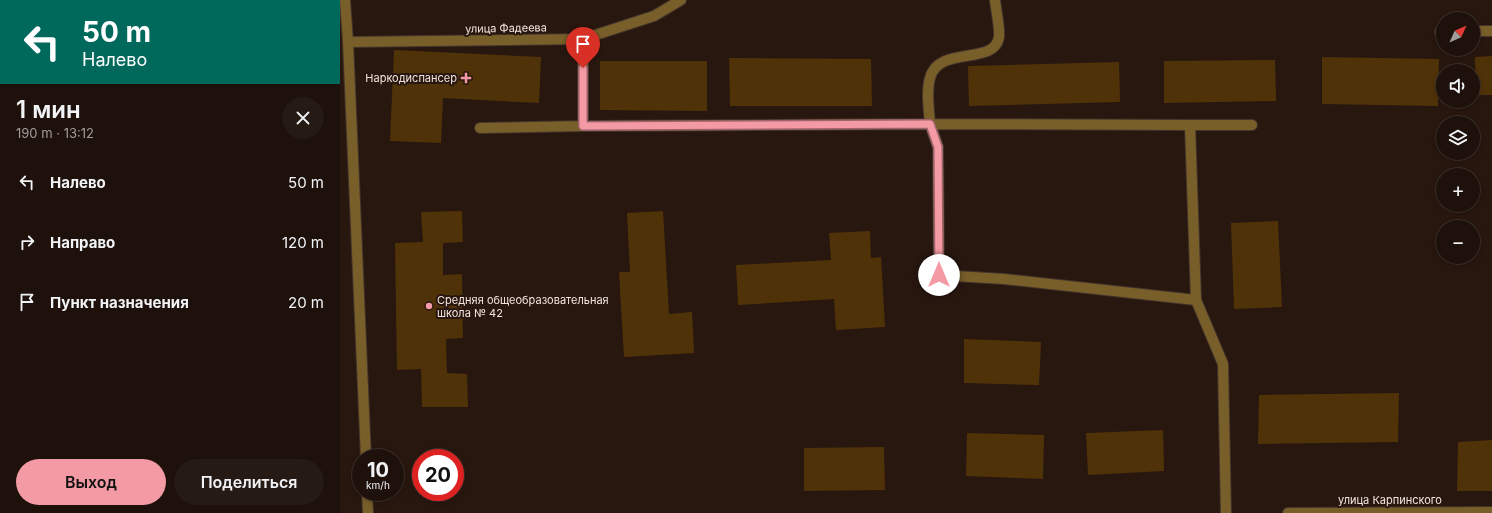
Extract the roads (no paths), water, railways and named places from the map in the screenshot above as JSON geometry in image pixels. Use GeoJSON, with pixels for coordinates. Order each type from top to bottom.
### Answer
{"type":"FeatureCollection","features":[{"type":"Feature","properties":{"kind":"street"},"geometry":{"type":"LineString","coordinates":[[345,0],[366,449]]}},
{"type":"Feature","properties":{"kind":"street","name":"улица Фадеева"},"geometry":{"type":"LineString","coordinates":[[348,42],[583,39],[654,16],[681,0]]}},
{"type":"Feature","properties":{"kind":"street"},"geometry":{"type":"LineString","coordinates":[[995,0],[999,37],[996,46],[988,51],[944,60],[935,68],[930,77],[928,94],[930,124],[938,147],[939,275],[1004,279],[1196,300]]}},
{"type":"Feature","properties":{"kind":"street"},"geometry":{"type":"LineString","coordinates":[[1480,31],[1492,31]]}},
{"type":"Feature","properties":{"kind":"street"},"geometry":{"type":"LineString","coordinates":[[583,39],[583,126]]}},
{"type":"Feature","properties":{"kind":"street"},"geometry":{"type":"LineString","coordinates":[[480,128],[930,124],[1252,125]]}},
{"type":"Feature","properties":{"kind":"street"},"geometry":{"type":"LineString","coordinates":[[1190,125],[1196,300],[1223,364],[1226,513]]}},
{"type":"Feature","properties":{"kind":"street"},"geometry":{"type":"LineString","coordinates":[[367,501],[368,513]]}},
{"type":"Feature","properties":{"kind":"street","name":"улица Карпинского"},"geometry":{"type":"LineString","coordinates":[[1288,513],[1492,512]]}},
{"type":"Feature","properties":{"kind":"place","name":"Наркодиспансер"},"geometry":{"type":"Point","coordinates":[466,78]}},
{"type":"Feature","properties":{"kind":"place","name":"Средняя общеобразовательная школа № 42"},"geometry":{"type":"Point","coordinates":[429,306]}}]}
